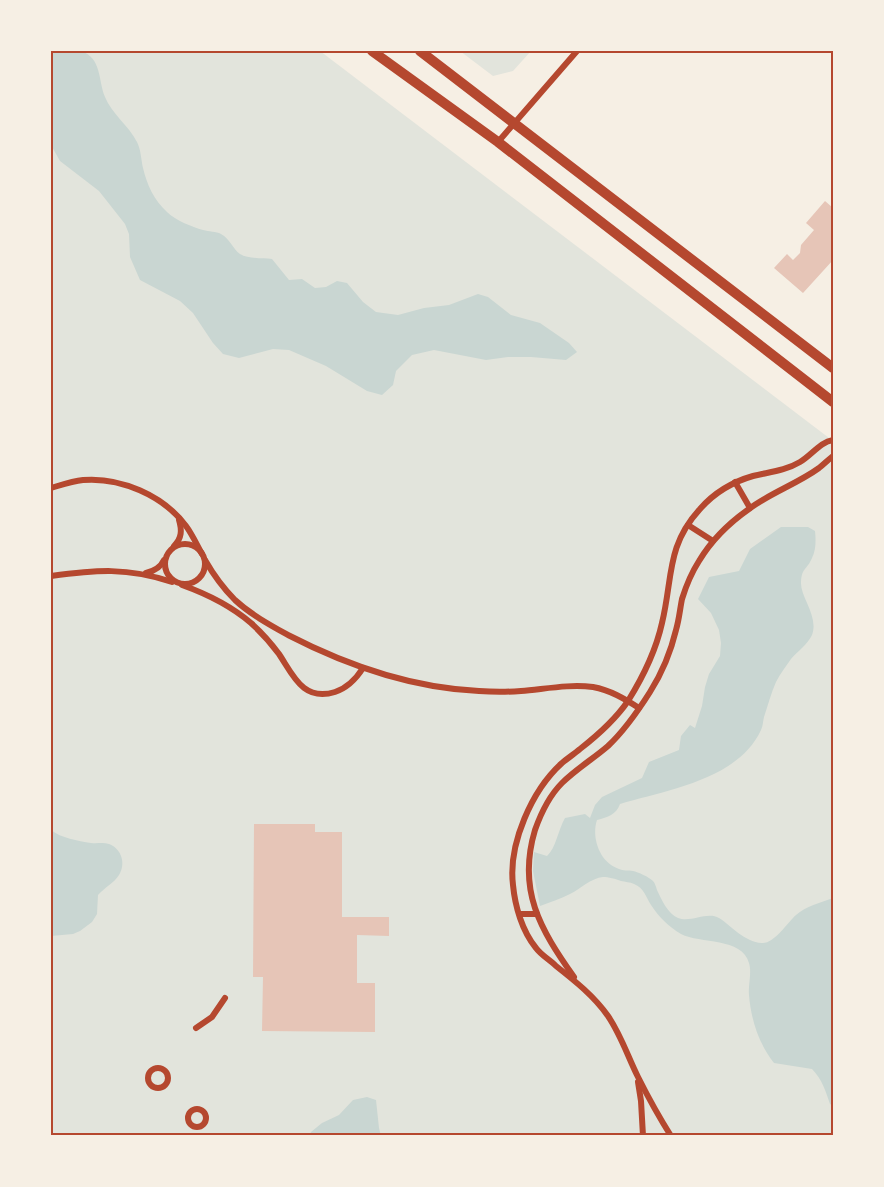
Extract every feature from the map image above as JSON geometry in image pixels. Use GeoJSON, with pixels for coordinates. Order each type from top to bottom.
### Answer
{"type":"FeatureCollection","features":[{"type":"Feature","properties":{"kind":"main road"},"geometry":{"type":"LineString","coordinates":[[372,51],[498,142],[833,402]]}},
{"type":"Feature","properties":{"kind":"main road"},"geometry":{"type":"LineString","coordinates":[[420,51],[833,368]]}},
{"type":"Feature","properties":{"kind":"street"},"geometry":{"type":"LineString","coordinates":[[498,142],[577,51]]}},
{"type":"Feature","properties":{"kind":"street"},"geometry":{"type":"LineString","coordinates":[[671,1136],[637,1076],[609,1017],[595,999],[537,950],[527,933],[513,886],[513,862],[529,806],[548,779],[562,763],[599,734],[628,701],[654,651],[668,598],[675,549],[682,534],[700,509],[722,489],[735,482],[785,469],[801,462],[826,441],[833,440]]}},
{"type":"Feature","properties":{"kind":"street"},"geometry":{"type":"LineString","coordinates":[[579,985],[554,949],[537,914],[530,887],[528,863],[537,824],[550,798],[561,783],[610,743],[651,690],[667,658],[677,629],[682,599],[690,579],[698,561],[713,542],[750,508],[819,468],[833,456]]}},
{"type":"Feature","properties":{"kind":"street"},"geometry":{"type":"LineString","coordinates":[[51,488],[73,481],[95,480],[124,484],[148,494],[178,516],[211,571],[236,601],[274,627],[310,646],[363,668],[396,679],[448,689],[519,691],[574,686],[595,687],[611,692],[639,708]]}},
{"type":"Feature","properties":{"kind":"street"},"geometry":{"type":"LineString","coordinates":[[735,482],[750,508]]}},
{"type":"Feature","properties":{"kind":"street"},"geometry":{"type":"LineString","coordinates":[[143,574],[158,568],[180,540],[178,516]]}},
{"type":"Feature","properties":{"kind":"street"},"geometry":{"type":"LineString","coordinates":[[688,525],[713,542]]}},
{"type":"Feature","properties":{"kind":"street"},"geometry":{"type":"LineString","coordinates":[[165,559],[166,573],[178,584],[189,585],[200,578],[205,566],[204,557],[198,549],[186,544],[179,544],[173,548]]}},
{"type":"Feature","properties":{"kind":"street"},"geometry":{"type":"LineString","coordinates":[[51,576],[103,570],[127,571],[178,584],[216,599],[240,614],[264,635],[294,679],[308,690],[324,694],[339,690],[350,684],[363,668]]}},
{"type":"Feature","properties":{"kind":"street"},"geometry":{"type":"LineString","coordinates":[[513,862],[528,863]]}},
{"type":"Feature","properties":{"kind":"street"},"geometry":{"type":"LineString","coordinates":[[520,914],[537,914]]}},
{"type":"Feature","properties":{"kind":"street"},"geometry":{"type":"LineString","coordinates":[[196,1028],[212,1017],[225,998]]}},
{"type":"Feature","properties":{"kind":"street"},"geometry":{"type":"LineString","coordinates":[[637,1076],[643,1136]]}},
{"type":"Feature","properties":{"kind":"shaded area"},"geometry":{"type":"Polygon","coordinates":[[[51,51],[320,51],[833,441],[833,1136],[51,1136],[51,51]]]}},
{"type":"Feature","properties":{"kind":"shaded area"},"geometry":{"type":"Polygon","coordinates":[[[51,51],[81,51],[93,59],[105,97],[137,142],[152,192],[170,215],[199,229],[221,234],[243,256],[272,259],[289,280],[302,279],[315,288],[326,287],[337,281],[347,283],[363,302],[376,312],[398,315],[424,308],[449,305],[478,294],[488,297],[511,315],[540,323],[569,343],[577,352],[566,360],[508,357],[486,360],[434,350],[412,355],[396,371],[393,385],[382,395],[367,391],[326,366],[289,350],[273,349],[239,358],[223,354],[193,313],[180,301],[140,280],[130,257],[129,234],[125,224],[99,191],[60,161],[51,145],[51,51]]]}},
{"type":"Feature","properties":{"kind":"shaded area"},"geometry":{"type":"Polygon","coordinates":[[[460,51],[531,51],[513,71],[493,76],[460,51]]]}},
{"type":"Feature","properties":{"kind":"shaded area"},"geometry":{"type":"Polygon","coordinates":[[[781,527],[808,527],[815,531],[814,552],[802,574],[801,582],[813,628],[810,638],[791,659],[776,682],[761,730],[750,747],[736,761],[718,772],[679,788],[620,804],[614,813],[597,820],[595,834],[602,856],[612,866],[651,879],[665,906],[674,916],[688,919],[714,916],[744,937],[756,942],[771,940],[800,912],[833,898],[833,1106],[830,1104],[821,1081],[812,1069],[774,1063],[769,1056],[760,1040],[752,1014],[749,995],[749,963],[738,949],[720,942],[681,934],[660,917],[640,888],[632,883],[612,878],[594,879],[570,894],[540,906],[533,871],[534,852],[547,856],[553,848],[565,818],[585,814],[590,818],[595,805],[602,797],[642,778],[649,762],[679,750],[681,736],[690,725],[695,728],[709,674],[720,656],[721,643],[719,630],[711,613],[698,599],[709,577],[739,571],[750,549],[781,527]]]}},
{"type":"Feature","properties":{"kind":"shaded area"},"geometry":{"type":"Polygon","coordinates":[[[51,830],[75,840],[109,844],[117,849],[122,857],[119,875],[98,895],[97,914],[92,922],[73,934],[51,936],[51,830]]]}},
{"type":"Feature","properties":{"kind":"shaded area"},"geometry":{"type":"Polygon","coordinates":[[[367,1097],[376,1100],[381,1136],[309,1136],[322,1123],[339,1115],[353,1100],[367,1097]]]}},
{"type":"Feature","properties":{"kind":"building"},"geometry":{"type":"Polygon","coordinates":[[[825,201],[833,208],[833,260],[803,293],[774,268],[787,254],[793,260],[800,253],[801,245],[814,230],[806,223],[825,201]]]}},
{"type":"Feature","properties":{"kind":"building"},"geometry":{"type":"Polygon","coordinates":[[[254,824],[315,824],[315,832],[342,832],[342,917],[389,917],[389,936],[357,935],[357,983],[375,983],[375,1032],[262,1031],[263,977],[253,977],[254,824]]]}}]}
